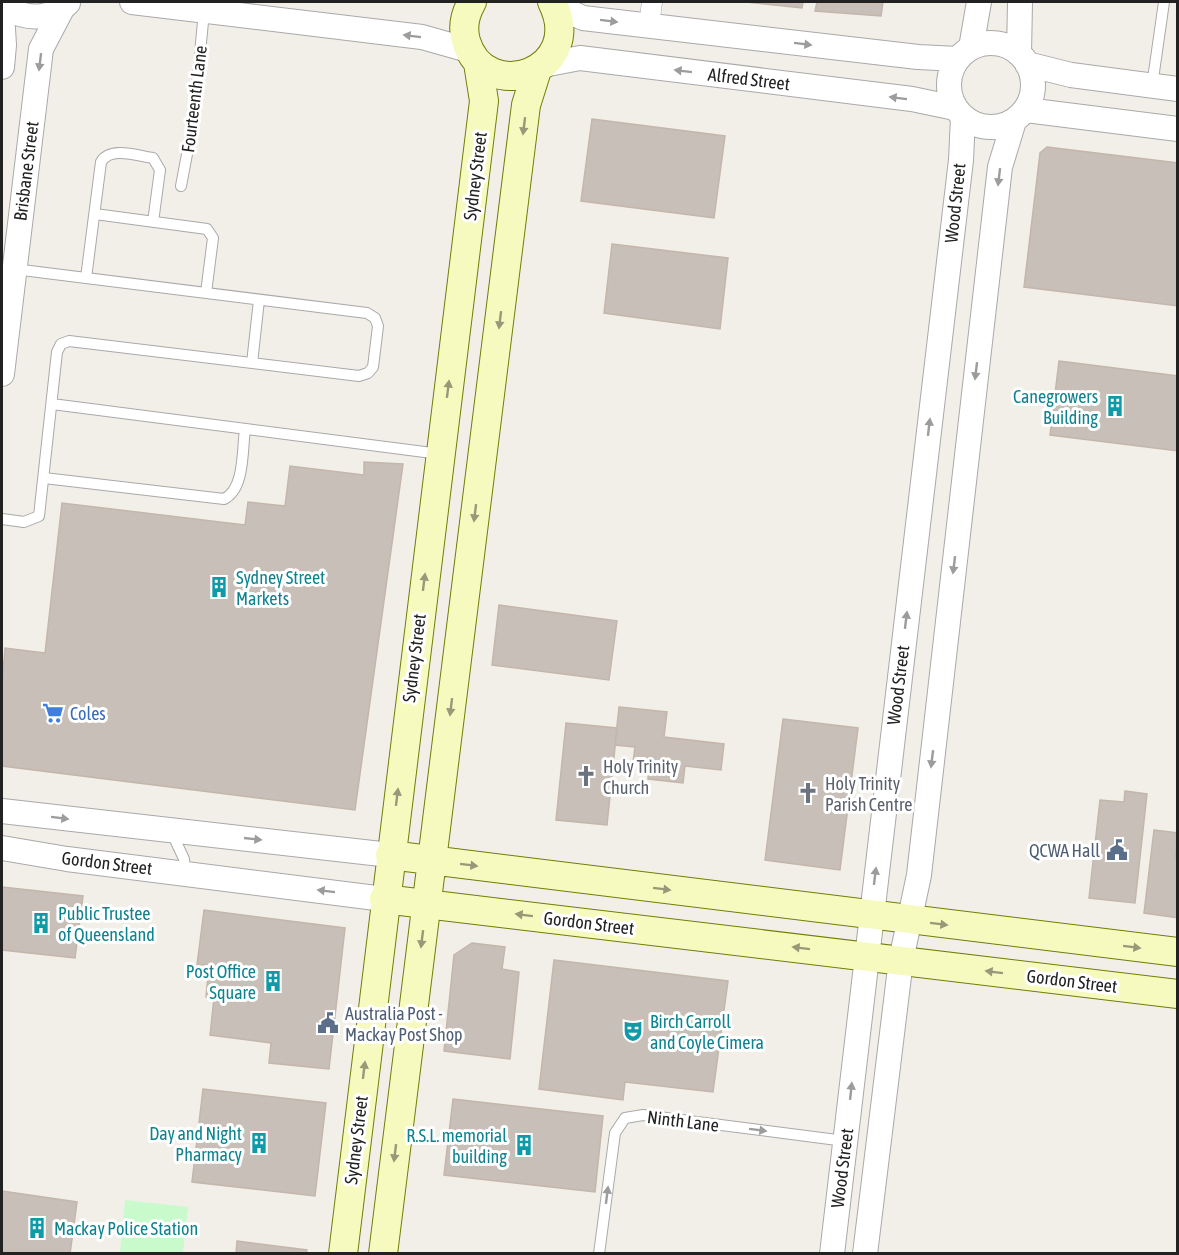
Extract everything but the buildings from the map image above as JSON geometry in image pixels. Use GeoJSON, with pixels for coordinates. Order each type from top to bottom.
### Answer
{"type":"FeatureCollection","features":[{"type":"Feature","properties":{"kind":"main road","name":"Sydney Street"},"geometry":{"type":"LineString","coordinates":[[343,1254],[384,899],[484,101],[464,23],[472,2]]}},
{"type":"Feature","properties":{"kind":"main road"},"geometry":{"type":"LineString","coordinates":[[383,1254],[526,105],[540,67],[559,41],[561,27],[553,3]]}},
{"type":"Feature","properties":{"kind":"main road"},"geometry":{"type":"LineString","coordinates":[[473,56],[491,72],[506,76],[522,75],[540,67]]}},
{"type":"Feature","properties":{"kind":"main road"},"geometry":{"type":"LineString","coordinates":[[390,855],[1178,952]]}},
{"type":"Feature","properties":{"kind":"main road","name":"Gordon Street"},"geometry":{"type":"LineString","coordinates":[[384,899],[1178,994]]}},
{"type":"Feature","properties":{"kind":"street"},"geometry":{"type":"LineString","coordinates":[[132,2],[422,37],[473,56]]}},
{"type":"Feature","properties":{"kind":"street"},"geometry":{"type":"LineString","coordinates":[[649,26],[652,2]]}},
{"type":"Feature","properties":{"kind":"street"},"geometry":{"type":"LineString","coordinates":[[978,2],[964,53],[949,83],[959,113],[988,128],[1020,115],[1178,129]]}},
{"type":"Feature","properties":{"kind":"street"},"geometry":{"type":"LineString","coordinates":[[1020,2],[1023,59],[1034,87],[1020,115]]}},
{"type":"Feature","properties":{"kind":"street"},"geometry":{"type":"LineString","coordinates":[[2,6],[15,14],[31,18],[47,16],[68,3]]}},
{"type":"Feature","properties":{"kind":"street","name":"Brisbane Street"},"geometry":{"type":"LineString","coordinates":[[2,374],[41,49],[68,3]]}},
{"type":"Feature","properties":{"kind":"street"},"geometry":{"type":"LineString","coordinates":[[553,3],[583,18],[918,57],[964,53],[996,43],[1023,59],[1071,75],[1178,89]]}},
{"type":"Feature","properties":{"kind":"street"},"geometry":{"type":"LineString","coordinates":[[2,13],[4,45],[2,67]]}},
{"type":"Feature","properties":{"kind":"street","name":"Alfred Street"},"geometry":{"type":"LineString","coordinates":[[540,67],[579,58],[909,99],[959,113]]}},
{"type":"Feature","properties":{"kind":"street","name":"Wood Street"},"geometry":{"type":"LineString","coordinates":[[831,1254],[961,160],[959,113]]}},
{"type":"Feature","properties":{"kind":"street","name":"Wood Street"},"geometry":{"type":"LineString","coordinates":[[865,1254],[901,960],[919,875],[1000,167],[1020,115]]}},
{"type":"Feature","properties":{"kind":"street"},"geometry":{"type":"LineString","coordinates":[[2,810],[390,855]]}},
{"type":"Feature","properties":{"kind":"street","name":"Gordon Street"},"geometry":{"type":"LineString","coordinates":[[2,848],[384,899]]}},
{"type":"Feature","properties":{"kind":"lane"},"geometry":{"type":"LineString","coordinates":[[1152,86],[1164,2]]}},
{"type":"Feature","properties":{"kind":"lane","name":"Fourteenth Lane"},"geometry":{"type":"LineString","coordinates":[[181,186],[194,117],[204,11]]}},
{"type":"Feature","properties":{"kind":"lane"},"geometry":{"type":"LineString","coordinates":[[86,278],[102,162],[105,156],[111,153],[153,158],[160,170],[153,222]]}},
{"type":"Feature","properties":{"kind":"lane"},"geometry":{"type":"LineString","coordinates":[[95,214],[200,228],[210,232],[212,244],[206,293]]}},
{"type":"Feature","properties":{"kind":"lane"},"geometry":{"type":"LineString","coordinates":[[2,519],[24,522],[39,516],[57,352],[61,344],[69,341],[360,376],[368,373],[374,367],[378,326],[375,318],[367,313],[14,269]]}},
{"type":"Feature","properties":{"kind":"lane"},"geometry":{"type":"LineString","coordinates":[[252,363],[259,300]]}},
{"type":"Feature","properties":{"kind":"lane"},"geometry":{"type":"LineString","coordinates":[[52,404],[440,454]]}},
{"type":"Feature","properties":{"kind":"lane"},"geometry":{"type":"LineString","coordinates":[[44,478],[224,499],[232,495],[237,485],[244,429]]}},
{"type":"Feature","properties":{"kind":"lane"},"geometry":{"type":"LineString","coordinates":[[171,830],[184,859],[185,873]]}},
{"type":"Feature","properties":{"kind":"lane","name":"Ninth Lane"},"geometry":{"type":"LineString","coordinates":[[599,1254],[615,1133],[625,1118],[643,1115],[845,1141]]}},
{"type":"Feature","properties":{"kind":"green space"},"geometry":{"type":"Polygon","coordinates":[[[125,1200],[188,1207],[183,1253],[120,1253],[125,1200]]]}},
{"type":"Feature","properties":{"kind":"place","name":"Canegrowers Building"},"geometry":{"type":"Point","coordinates":[1115,406]}},
{"type":"Feature","properties":{"kind":"place","name":"Sydney Street Markets"},"geometry":{"type":"Point","coordinates":[219,587]}},
{"type":"Feature","properties":{"kind":"place","name":"Coles"},"geometry":{"type":"Point","coordinates":[53,713]}},
{"type":"Feature","properties":{"kind":"place","name":"Holy Trinity Church"},"geometry":{"type":"Point","coordinates":[586,776]}},
{"type":"Feature","properties":{"kind":"place","name":"Holy Trinity Parish Centre"},"geometry":{"type":"Point","coordinates":[808,793]}},
{"type":"Feature","properties":{"kind":"place","name":"QCWA Hall"},"geometry":{"type":"Point","coordinates":[1117,850]}},
{"type":"Feature","properties":{"kind":"place","name":"Public Trustee of Queensland"},"geometry":{"type":"Point","coordinates":[41,923]}},
{"type":"Feature","properties":{"kind":"place","name":"Post Office Square"},"geometry":{"type":"Point","coordinates":[273,981]}},
{"type":"Feature","properties":{"kind":"place","name":"Australia Post - Mackay Post Shop"},"geometry":{"type":"Point","coordinates":[328,1023]}},
{"type":"Feature","properties":{"kind":"place","name":"Birch Carroll and Coyle Cimera"},"geometry":{"type":"Point","coordinates":[633,1031]}},
{"type":"Feature","properties":{"kind":"place","name":"Day and Night Pharmacy"},"geometry":{"type":"Point","coordinates":[259,1143]}},
{"type":"Feature","properties":{"kind":"place","name":"R.S.L. memorial building"},"geometry":{"type":"Point","coordinates":[524,1145]}},
{"type":"Feature","properties":{"kind":"place","name":"Mackay Police Station"},"geometry":{"type":"Point","coordinates":[37,1228]}}]}
